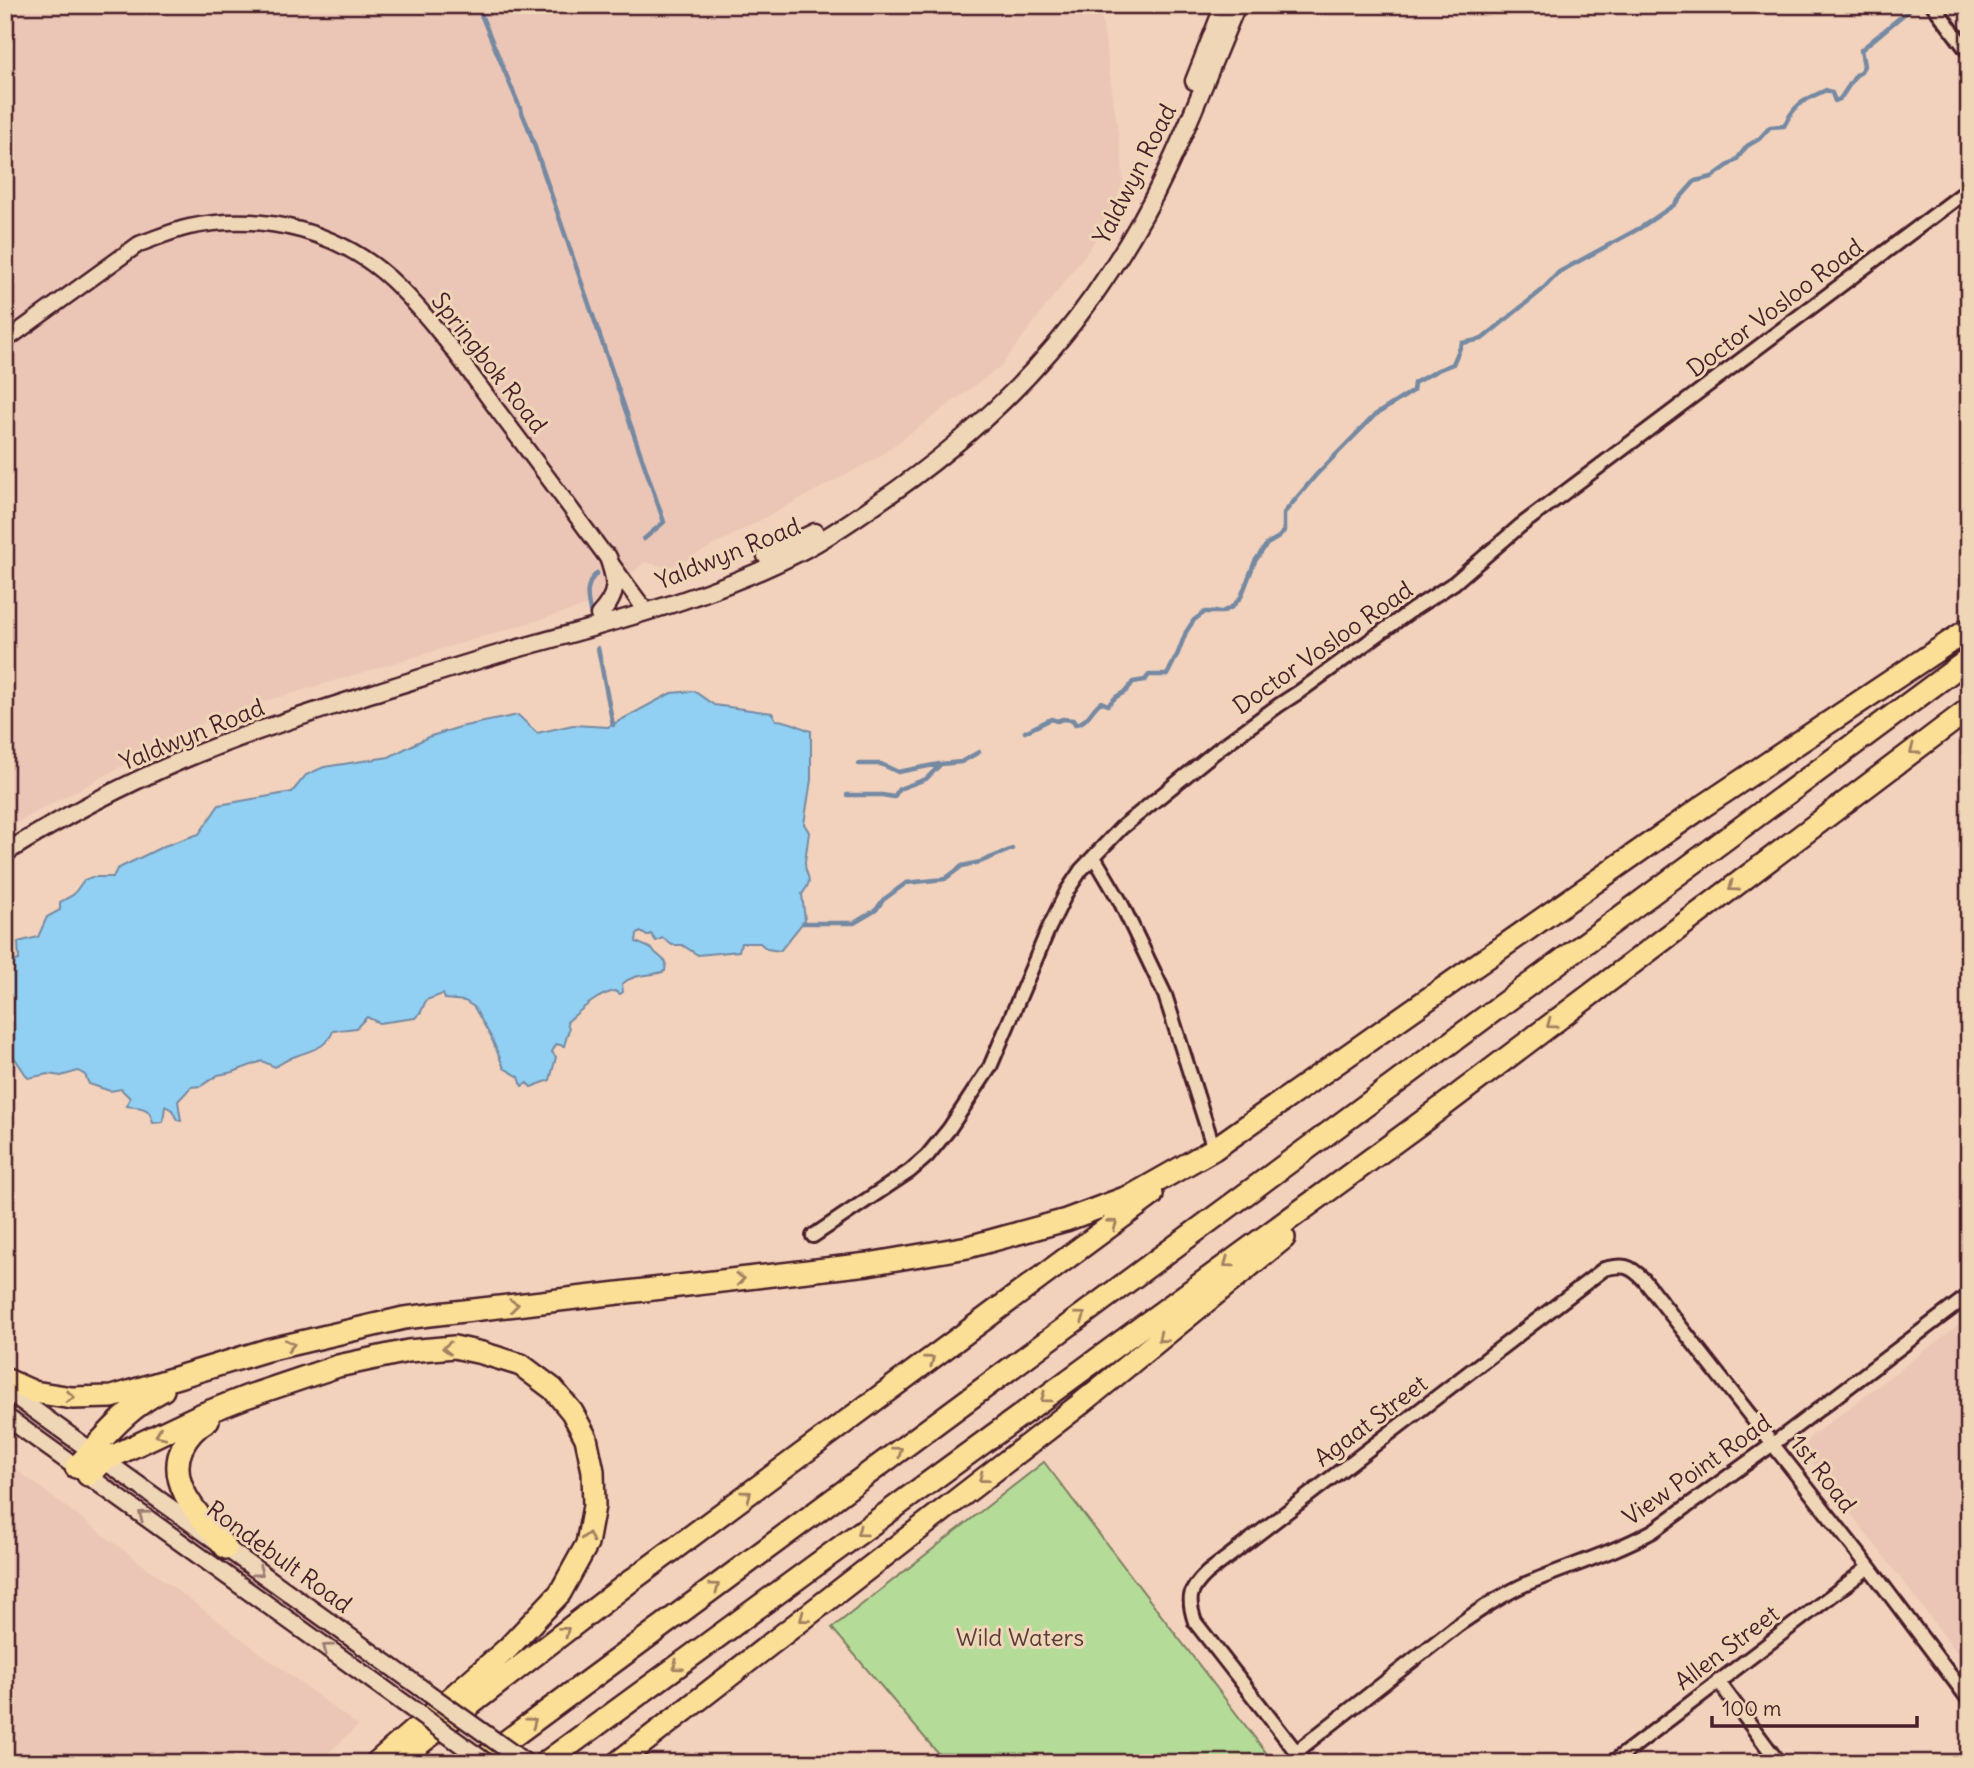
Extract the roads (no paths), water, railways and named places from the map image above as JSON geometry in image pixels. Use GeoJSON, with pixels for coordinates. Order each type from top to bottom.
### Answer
{"type":"FeatureCollection","features":[{"type":"Feature","properties":{"kind":"highway"},"geometry":{"type":"LineString","coordinates":[[395,1763],[632,1580],[1214,1149],[1691,814],[1969,629]]}},
{"type":"Feature","properties":{"kind":"highway"},"geometry":{"type":"LineString","coordinates":[[477,1763],[1969,659]]}},
{"type":"Feature","properties":{"kind":"highway"},"geometry":{"type":"LineString","coordinates":[[545,1763],[1422,1122],[1969,709]]}},
{"type":"Feature","properties":{"kind":"highway"},"geometry":{"type":"LineString","coordinates":[[621,1760],[1083,1402],[1254,1264],[1422,1122]]}},
{"type":"Feature","properties":{"kind":"highway"},"geometry":{"type":"LineString","coordinates":[[5,1379],[34,1392],[72,1398],[112,1397],[267,1350],[404,1318],[868,1264],[968,1247],[1066,1220],[1133,1195],[1214,1149]]}},
{"type":"Feature","properties":{"kind":"highway"},"geometry":{"type":"LineString","coordinates":[[98,1456],[246,1397],[338,1366],[408,1351],[454,1347],[482,1353],[521,1365],[553,1389],[572,1412],[586,1438],[593,1471],[594,1506],[587,1544],[560,1593],[508,1647],[376,1763]]}},
{"type":"Feature","properties":{"kind":"highway"},"geometry":{"type":"LineString","coordinates":[[82,1471],[98,1456],[118,1421],[139,1404],[209,1369]]}},
{"type":"Feature","properties":{"kind":"highway"},"geometry":{"type":"LineString","coordinates":[[226,1548],[190,1504],[181,1487],[177,1471],[180,1452],[188,1436],[201,1424],[246,1397]]}},
{"type":"Feature","properties":{"kind":"main road","name":"Yaldwyn Road"},"geometry":{"type":"LineString","coordinates":[[5,853],[51,824],[108,795],[238,738],[643,607],[759,560],[859,506],[916,467],[1002,393],[1049,341],[1088,291],[1139,210],[1174,136],[1224,5]]}},
{"type":"Feature","properties":{"kind":"main road","name":"Yaldwyn Road"},"geometry":{"type":"LineString","coordinates":[[5,842],[117,782],[251,725],[600,615],[685,600],[763,570],[824,538],[918,475],[958,444],[1007,398],[1054,347],[1124,251],[1166,173],[1237,5]]}},
{"type":"Feature","properties":{"kind":"main road"},"geometry":{"type":"LineString","coordinates":[[600,615],[614,593],[614,576],[608,557]]}},
{"type":"Feature","properties":{"kind":"main road","name":"Rondebult Road"},"geometry":{"type":"LineString","coordinates":[[5,1389],[526,1763]]}},
{"type":"Feature","properties":{"kind":"main road","name":"Rondebult Road"},"geometry":{"type":"LineString","coordinates":[[5,1416],[487,1763]]}},
{"type":"Feature","properties":{"kind":"street"},"geometry":{"type":"LineString","coordinates":[[1933,5],[1969,53]]}},
{"type":"Feature","properties":{"kind":"street","name":"Doctor Vosloo Road"},"geometry":{"type":"LineString","coordinates":[[813,1236],[910,1171],[949,1129],[990,1067],[1062,900],[1082,870],[1121,828],[1220,748],[1412,610],[1454,583],[1520,526],[1969,189]]}},
{"type":"Feature","properties":{"kind":"street","name":"Springbok Road"},"geometry":{"type":"LineString","coordinates":[[5,341],[139,244],[188,227],[214,223],[266,223],[293,227],[326,237],[358,253],[399,286],[443,338],[643,607]]}},
{"type":"Feature","properties":{"kind":"street"},"geometry":{"type":"LineString","coordinates":[[1094,857],[1120,901],[1165,995],[1214,1149]]}},
{"type":"Feature","properties":{"kind":"street","name":"1st Road"},"geometry":{"type":"LineString","coordinates":[[1604,1269],[1625,1266],[1634,1270],[1644,1280],[1869,1567],[1969,1700]]}},
{"type":"Feature","properties":{"kind":"street","name":"Agaat Street"},"geometry":{"type":"LineString","coordinates":[[1297,1751],[1195,1622],[1190,1608],[1190,1597],[1196,1584],[1604,1269]]}},
{"type":"Feature","properties":{"kind":"street","name":"View Point Road"},"geometry":{"type":"LineString","coordinates":[[1297,1751],[1481,1609],[1526,1584],[1631,1543],[1653,1531],[1773,1444],[1969,1294]]}},
{"type":"Feature","properties":{"kind":"street","name":"Allen Street"},"geometry":{"type":"LineString","coordinates":[[1612,1763],[1869,1567]]}},
{"type":"Feature","properties":{"kind":"street"},"geometry":{"type":"LineString","coordinates":[[1718,1681],[1779,1763]]}},
{"type":"Feature","properties":{"kind":"street"},"geometry":{"type":"LineString","coordinates":[[1297,1751],[1305,1763]]}},
{"type":"Feature","properties":{"kind":"water"},"geometry":{"type":"Polygon","coordinates":[[[694,691],[714,705],[772,713],[776,720],[790,722],[811,731],[811,780],[804,824],[809,832],[805,867],[809,880],[802,894],[805,920],[780,951],[767,949],[760,943],[741,943],[739,951],[698,955],[682,945],[672,945],[663,938],[656,941],[651,934],[637,934],[636,942],[650,948],[666,962],[665,971],[627,980],[622,984],[623,992],[620,994],[615,991],[602,996],[567,1022],[569,1029],[564,1046],[556,1044],[552,1052],[556,1057],[550,1080],[531,1087],[527,1083],[522,1086],[519,1077],[504,1068],[474,1007],[465,1001],[445,999],[443,994],[426,1000],[415,1018],[379,1023],[367,1017],[356,1028],[333,1031],[323,1045],[275,1067],[262,1061],[218,1075],[201,1086],[191,1087],[178,1101],[181,1121],[165,1106],[163,1122],[153,1123],[147,1111],[126,1106],[130,1098],[121,1089],[110,1091],[89,1084],[85,1075],[78,1071],[61,1076],[48,1074],[28,1078],[8,1048],[11,1042],[5,1036],[5,964],[19,960],[18,942],[38,937],[47,917],[60,910],[60,902],[73,895],[84,880],[92,877],[113,877],[117,869],[164,846],[199,834],[219,805],[292,792],[306,775],[324,767],[389,757],[428,737],[460,727],[518,715],[537,733],[573,725],[608,727],[671,693],[694,691]]]}},
{"type":"Feature","properties":{"kind":"waterway"},"geometry":{"type":"LineString","coordinates":[[477,5],[528,127],[664,522],[644,539]]}},
{"type":"Feature","properties":{"kind":"waterway"},"geometry":{"type":"LineString","coordinates":[[1025,732],[1051,719],[1073,720],[1075,724],[1079,723],[1101,702],[1108,705],[1133,682],[1145,680],[1149,675],[1167,675],[1194,620],[1205,612],[1222,612],[1232,607],[1241,597],[1255,561],[1267,544],[1284,531],[1284,513],[1316,475],[1375,415],[1413,391],[1414,383],[1453,364],[1462,343],[1482,339],[1541,291],[1559,272],[1640,228],[1674,205],[1695,181],[1712,177],[1737,159],[1747,146],[1759,139],[1770,127],[1784,126],[1801,103],[1826,90],[1832,93],[1835,101],[1840,99],[1864,66],[1861,50],[1915,5]]}},
{"type":"Feature","properties":{"kind":"waterway"},"geometry":{"type":"LineString","coordinates":[[591,615],[588,587],[597,573]]}},
{"type":"Feature","properties":{"kind":"waterway"},"geometry":{"type":"LineString","coordinates":[[598,648],[613,725]]}},
{"type":"Feature","properties":{"kind":"waterway"},"geometry":{"type":"LineString","coordinates":[[847,795],[894,797],[899,789],[926,779],[941,764],[961,762],[979,752]]}},
{"type":"Feature","properties":{"kind":"waterway"},"geometry":{"type":"LineString","coordinates":[[858,764],[881,764],[898,772],[939,764]]}},
{"type":"Feature","properties":{"kind":"waterway"},"geometry":{"type":"LineString","coordinates":[[803,923],[854,923],[876,910],[883,900],[906,883],[945,879],[962,866],[1012,849]]}},
{"type":"Feature","properties":{"kind":"park label","name":"Wild Waters"},"geometry":{"type":"Point","coordinates":[1020,1638]}}]}
